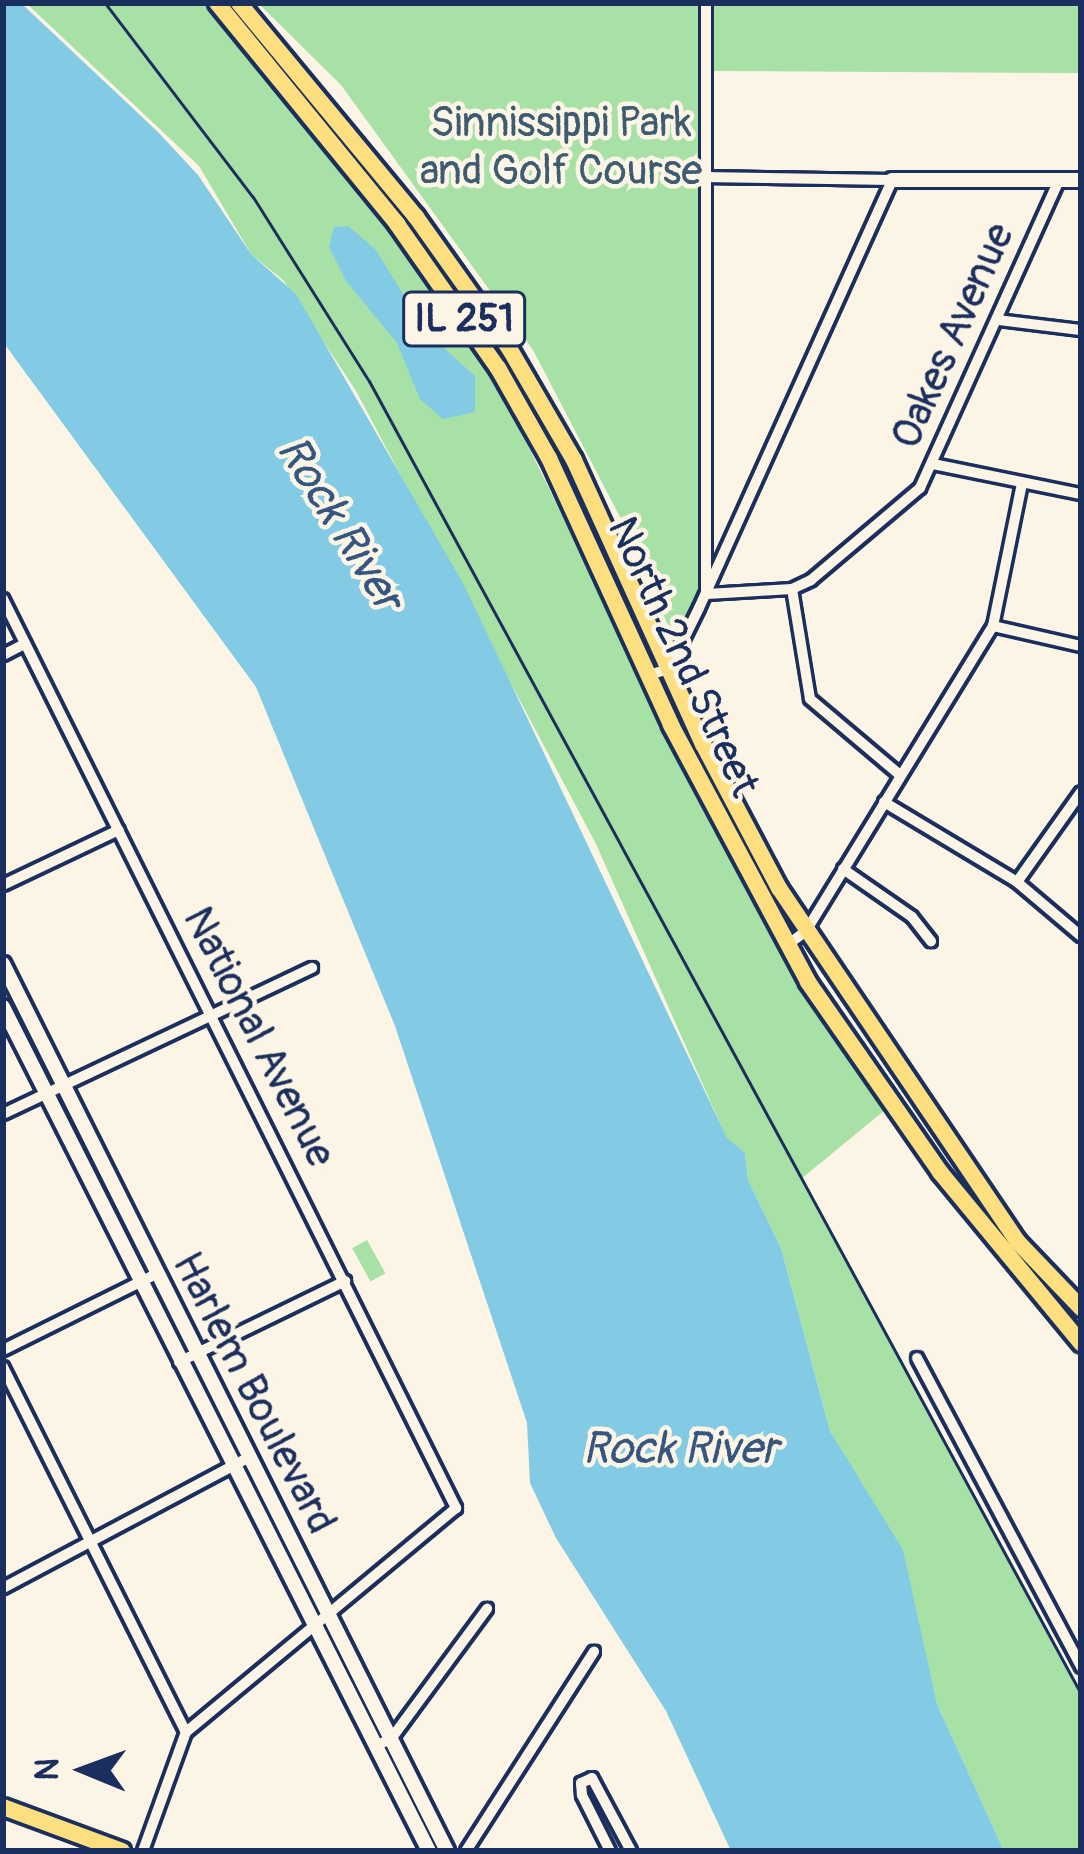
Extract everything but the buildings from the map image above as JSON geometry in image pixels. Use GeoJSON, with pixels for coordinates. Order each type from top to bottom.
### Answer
{"type":"FeatureCollection","features":[{"type":"Feature","properties":{"kind":"main road","name":"North 2nd Street"},"geometry":{"type":"LineString","coordinates":[[217,3],[398,224],[498,368],[549,458],[649,675],[787,945],[940,1172],[1081,1343]]}},
{"type":"Feature","properties":{"kind":"main road","name":"North 2nd Street"},"geometry":{"type":"LineString","coordinates":[[239,3],[402,199],[509,347],[574,460],[669,669],[806,931],[1017,1241],[1081,1308]]}},
{"type":"Feature","properties":{"kind":"main road"},"geometry":{"type":"LineString","coordinates":[[3,1807],[122,1851]]}},
{"type":"Feature","properties":{"kind":"street"},"geometry":{"type":"LineString","coordinates":[[706,3],[706,594]]}},
{"type":"Feature","properties":{"kind":"street"},"geometry":{"type":"LineString","coordinates":[[703,177],[1081,180]]}},
{"type":"Feature","properties":{"kind":"street"},"geometry":{"type":"LineString","coordinates":[[649,675],[669,669],[706,594],[892,180]]}},
{"type":"Feature","properties":{"kind":"street","name":"Oakes Avenue"},"geometry":{"type":"LineString","coordinates":[[792,589],[920,488],[1059,180]]}},
{"type":"Feature","properties":{"kind":"street"},"geometry":{"type":"LineString","coordinates":[[998,320],[1081,330]]}},
{"type":"Feature","properties":{"kind":"street"},"geometry":{"type":"LineString","coordinates":[[933,464],[1081,494]]}},
{"type":"Feature","properties":{"kind":"street"},"geometry":{"type":"LineString","coordinates":[[787,945],[806,931],[993,626],[1022,483]]}},
{"type":"Feature","properties":{"kind":"street"},"geometry":{"type":"LineString","coordinates":[[706,594],[792,589],[810,699],[900,775]]}},
{"type":"Feature","properties":{"kind":"street","name":"National Avenue"},"geometry":{"type":"LineString","coordinates":[[3,599],[455,1504],[330,1616]]}},
{"type":"Feature","properties":{"kind":"street"},"geometry":{"type":"LineString","coordinates":[[993,626],[1081,646]]}},
{"type":"Feature","properties":{"kind":"street"},"geometry":{"type":"LineString","coordinates":[[3,655],[25,644]]}},
{"type":"Feature","properties":{"kind":"street"},"geometry":{"type":"LineString","coordinates":[[1018,882],[1081,792]]}},
{"type":"Feature","properties":{"kind":"street"},"geometry":{"type":"LineString","coordinates":[[884,802],[1018,882],[1081,936]]}},
{"type":"Feature","properties":{"kind":"street"},"geometry":{"type":"LineString","coordinates":[[3,885],[118,830]]}},
{"type":"Feature","properties":{"kind":"street"},"geometry":{"type":"LineString","coordinates":[[844,868],[912,917],[931,941]]}},
{"type":"Feature","properties":{"kind":"street","name":"Harlem Boulevard"},"geometry":{"type":"LineString","coordinates":[[3,964],[330,1616],[429,1851]]}},
{"type":"Feature","properties":{"kind":"street"},"geometry":{"type":"LineString","coordinates":[[3,1114],[312,968]]}},
{"type":"Feature","properties":{"kind":"street","name":"Harlem Boulevard"},"geometry":{"type":"LineString","coordinates":[[3,1007],[314,1627],[447,1851]]}},
{"type":"Feature","properties":{"kind":"street"},"geometry":{"type":"LineString","coordinates":[[3,1350],[156,1274]]}},
{"type":"Feature","properties":{"kind":"street"},"geometry":{"type":"LineString","coordinates":[[178,1362],[345,1281]]}},
{"type":"Feature","properties":{"kind":"street"},"geometry":{"type":"LineString","coordinates":[[916,1358],[1081,1666]]}},
{"type":"Feature","properties":{"kind":"street"},"geometry":{"type":"LineString","coordinates":[[3,1367],[186,1732]]}},
{"type":"Feature","properties":{"kind":"street"},"geometry":{"type":"LineString","coordinates":[[3,1588],[248,1458]]}},
{"type":"Feature","properties":{"kind":"street"},"geometry":{"type":"LineString","coordinates":[[384,1742],[487,1609]]}},
{"type":"Feature","properties":{"kind":"street"},"geometry":{"type":"LineString","coordinates":[[143,1851],[186,1732],[330,1616]]}},
{"type":"Feature","properties":{"kind":"street"},"geometry":{"type":"LineString","coordinates":[[466,1851],[594,1652]]}},
{"type":"Feature","properties":{"kind":"street"},"geometry":{"type":"LineString","coordinates":[[610,1851],[582,1795],[580,1783],[592,1778],[631,1851]]}},
{"type":"Feature","properties":{"kind":"green space"},"geometry":{"type":"Polygon","coordinates":[[[26,3],[203,3],[369,204],[503,395],[756,909],[808,1003],[885,1110],[801,1179],[1081,1693],[1081,1851],[1004,1851],[937,1704],[900,1549],[830,1431],[781,1248],[748,1180],[745,1153],[727,1139],[596,844],[356,391],[283,280],[251,254],[199,166],[26,3]]]}},
{"type":"Feature","properties":{"kind":"green space","name":"Sinnissippi Park and Golf Course"},"geometry":{"type":"Polygon","coordinates":[[[258,3],[1081,3],[1081,73],[705,71],[707,594],[675,645],[644,563],[533,350],[341,85],[258,3]]]}},
{"type":"Feature","properties":{"kind":"green space"},"geometry":{"type":"Polygon","coordinates":[[[3,979],[53,1080],[52,1085],[3,995],[3,979]]]}},
{"type":"Feature","properties":{"kind":"green space"},"geometry":{"type":"Polygon","coordinates":[[[56,1101],[63,1101],[144,1271],[56,1101]]]}},
{"type":"Feature","properties":{"kind":"green space"},"geometry":{"type":"Polygon","coordinates":[[[367,1240],[385,1273],[371,1281],[352,1248],[367,1240]]]}},
{"type":"Feature","properties":{"kind":"water","name":"Rock River"},"geometry":{"type":"Polygon","coordinates":[[[3,3],[21,3],[158,132],[198,175],[251,254],[296,294],[464,585],[727,1138],[745,1153],[748,1180],[781,1248],[830,1431],[903,1550],[937,1704],[1004,1851],[731,1851],[666,1711],[556,1538],[530,1483],[527,1423],[395,1026],[256,687],[3,342],[3,3]]]}},
{"type":"Feature","properties":{"kind":"water"},"geometry":{"type":"Polygon","coordinates":[[[348,226],[376,250],[426,332],[475,376],[475,412],[443,419],[420,399],[397,343],[346,281],[329,247],[334,227],[348,226]]]}},
{"type":"Feature","properties":{"kind":"railway"},"geometry":{"type":"LineString","coordinates":[[105,3],[253,197],[369,381],[1081,1694]]}}]}
